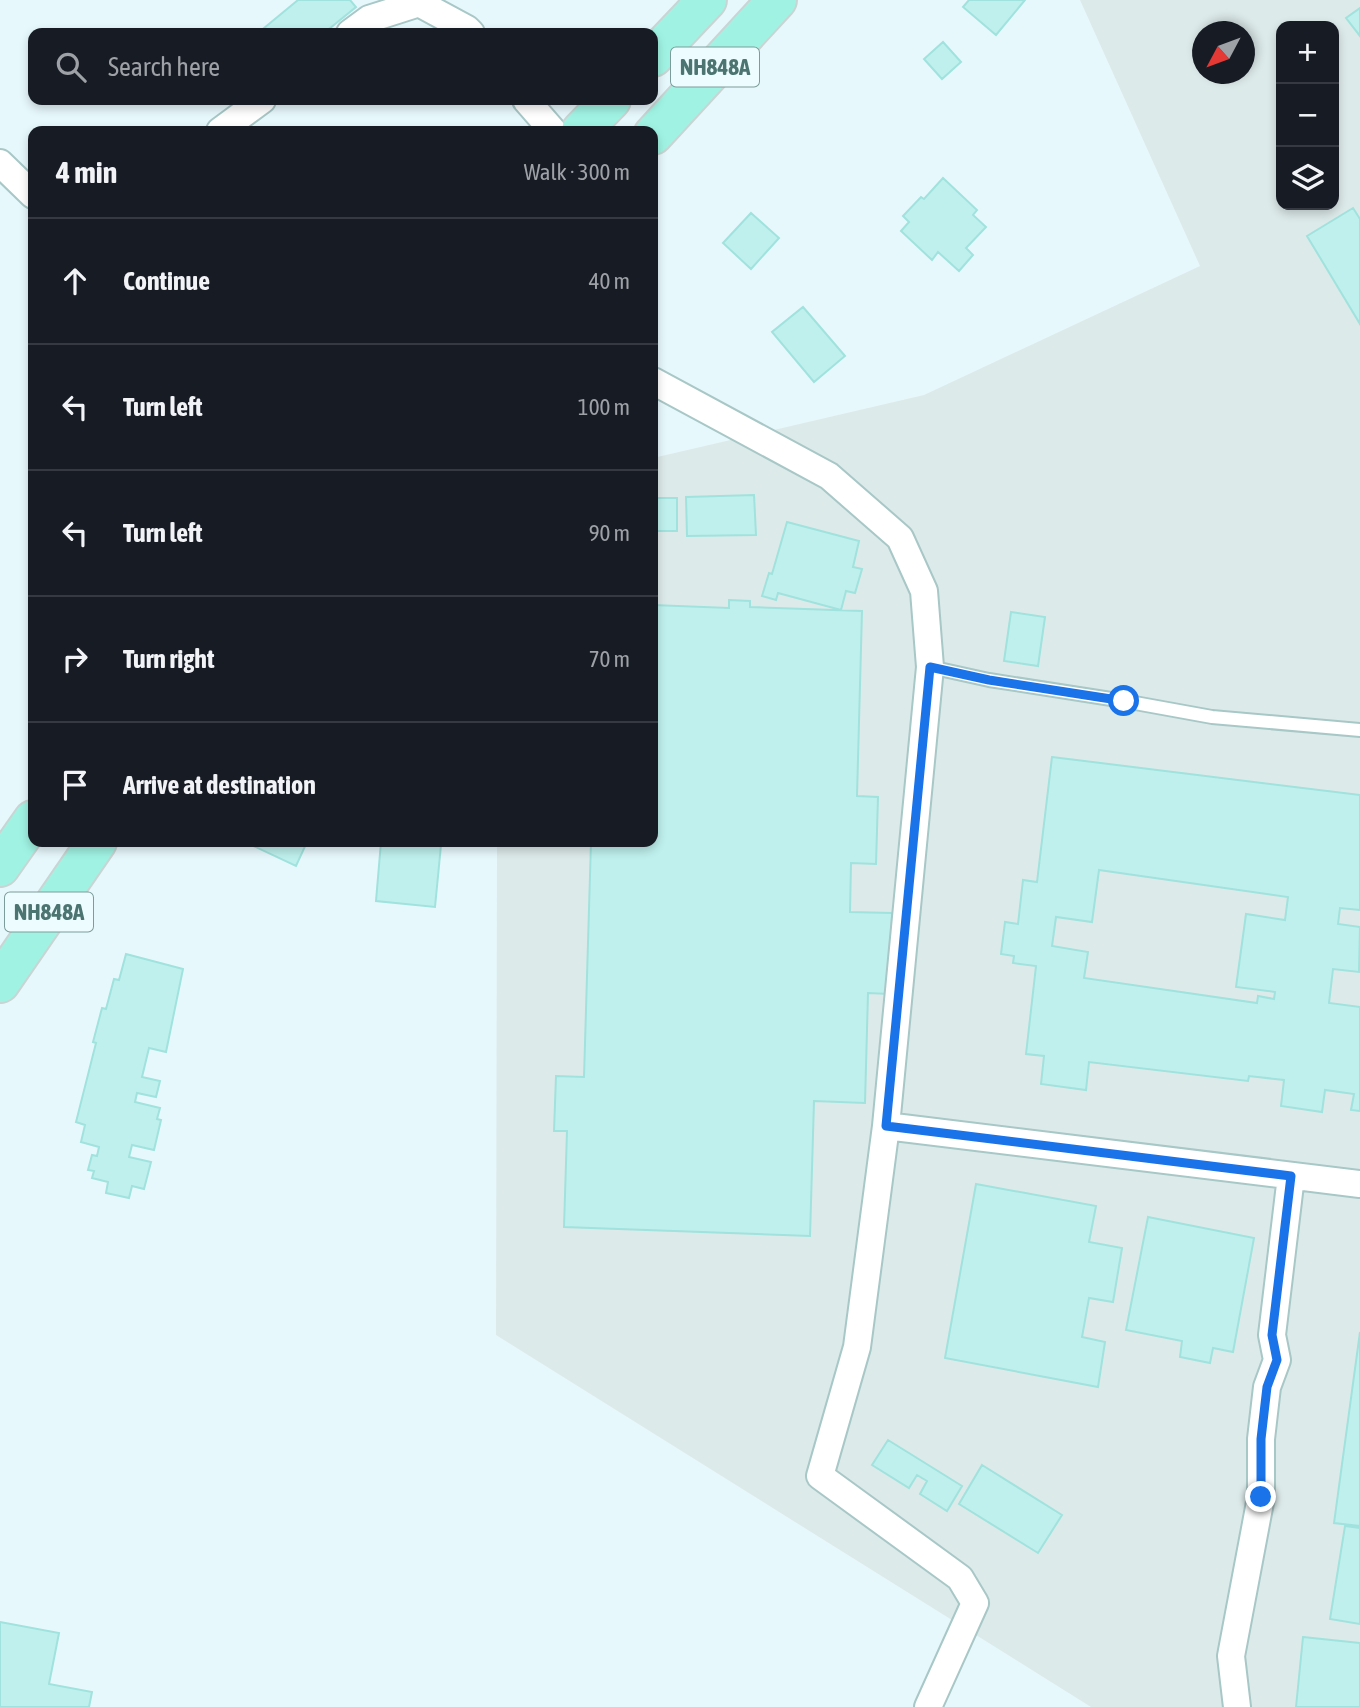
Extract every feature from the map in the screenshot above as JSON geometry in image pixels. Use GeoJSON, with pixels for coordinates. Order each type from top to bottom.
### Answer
{"type":"FeatureCollection","features":[{"type":"Feature","properties":{"kind":"highway","name":"NH848A"},"geometry":{"type":"LineString","coordinates":[[658,52],[707,0]]}},
{"type":"Feature","properties":{"kind":"highway","name":"NH848A"},"geometry":{"type":"LineString","coordinates":[[658,130],[777,0]]}},
{"type":"Feature","properties":{"kind":"highway"},"geometry":{"type":"LineString","coordinates":[[586,126],[606,105]]}},
{"type":"Feature","properties":{"kind":"highway","name":"NH848A"},"geometry":{"type":"LineString","coordinates":[[0,867],[28,827]]}},
{"type":"Feature","properties":{"kind":"highway","name":"NH848A"},"geometry":{"type":"LineString","coordinates":[[0,983],[94,847]]}},
{"type":"Feature","properties":{"kind":"street"},"geometry":{"type":"LineString","coordinates":[[357,28],[369,19],[419,3],[465,28]]}},
{"type":"Feature","properties":{"kind":"street"},"geometry":{"type":"LineString","coordinates":[[227,126],[255,105]]}},
{"type":"Feature","properties":{"kind":"street"},"geometry":{"type":"LineString","coordinates":[[530,105],[549,126]]}},
{"type":"Feature","properties":{"kind":"street"},"geometry":{"type":"LineString","coordinates":[[0,163],[28,190]]}},
{"type":"Feature","properties":{"kind":"street"},"geometry":{"type":"LineString","coordinates":[[658,384],[829,476],[900,538],[924,591],[930,667],[886,1126],[857,1347],[820,1476],[960,1578],[975,1603],[928,1707]]}},
{"type":"Feature","properties":{"kind":"street"},"geometry":{"type":"LineString","coordinates":[[886,1126],[1360,1184]]}},
{"type":"Feature","properties":{"kind":"street"},"geometry":{"type":"LineString","coordinates":[[1237,1707],[1231,1656],[1261,1497],[1261,1439],[1267,1387],[1277,1360],[1272,1335],[1291,1176]]}},
{"type":"Feature","properties":{"kind":"lane"},"geometry":{"type":"LineString","coordinates":[[930,667],[989,680],[1212,717],[1360,730]]}},
{"type":"Feature","properties":{"kind":"shaded area"},"geometry":{"type":"Polygon","coordinates":[[[1080,0],[1360,0],[1360,1707],[1091,1707],[496,1335],[497,847],[658,847],[658,457],[924,395],[1200,266],[1080,0]]]}},
{"type":"Feature","properties":{"kind":"building"},"geometry":{"type":"Polygon","coordinates":[[[298,0],[350,0],[356,7],[330,28],[264,28],[298,0]]]}},
{"type":"Feature","properties":{"kind":"building"},"geometry":{"type":"Polygon","coordinates":[[[969,0],[1025,0],[996,35],[963,7],[969,0]]]}},
{"type":"Feature","properties":{"kind":"building"},"geometry":{"type":"Polygon","coordinates":[[[1360,8],[1360,36],[1346,18],[1360,8]]]}},
{"type":"Feature","properties":{"kind":"building"},"geometry":{"type":"Polygon","coordinates":[[[943,42],[961,62],[942,79],[924,59],[943,42]]]}},
{"type":"Feature","properties":{"kind":"building"},"geometry":{"type":"Polygon","coordinates":[[[943,178],[977,210],[973,215],[986,227],[966,248],[973,255],[959,271],[938,252],[932,260],[901,231],[909,222],[903,216],[921,197],[924,199],[943,178]]]}},
{"type":"Feature","properties":{"kind":"building"},"geometry":{"type":"Polygon","coordinates":[[[1353,208],[1360,219],[1360,324],[1307,236],[1353,208]]]}},
{"type":"Feature","properties":{"kind":"building"},"geometry":{"type":"Polygon","coordinates":[[[751,213],[779,238],[751,269],[723,243],[751,213]]]}},
{"type":"Feature","properties":{"kind":"building"},"geometry":{"type":"Polygon","coordinates":[[[803,307],[845,356],[814,382],[772,332],[803,307]]]}},
{"type":"Feature","properties":{"kind":"building"},"geometry":{"type":"Polygon","coordinates":[[[754,495],[756,535],[687,536],[686,497],[754,495]]]}},
{"type":"Feature","properties":{"kind":"building"},"geometry":{"type":"Polygon","coordinates":[[[658,498],[677,498],[677,531],[658,531],[658,498]]]}},
{"type":"Feature","properties":{"kind":"building"},"geometry":{"type":"Polygon","coordinates":[[[787,522],[859,541],[853,567],[862,569],[855,593],[846,591],[841,610],[778,593],[776,600],[762,596],[769,573],[772,574],[787,522]]]}},
{"type":"Feature","properties":{"kind":"building"},"geometry":{"type":"Polygon","coordinates":[[[729,600],[750,601],[750,607],[862,611],[857,796],[878,797],[876,864],[851,863],[850,912],[892,913],[889,994],[868,993],[865,1103],[814,1101],[810,1236],[564,1227],[567,1131],[554,1131],[556,1076],[584,1077],[591,847],[658,847],[658,605],[729,608],[729,600]]]}},
{"type":"Feature","properties":{"kind":"building"},"geometry":{"type":"Polygon","coordinates":[[[1011,612],[1045,617],[1038,666],[1004,661],[1011,612]]]}},
{"type":"Feature","properties":{"kind":"building"},"geometry":{"type":"Polygon","coordinates":[[[1052,757],[1360,795],[1360,910],[1340,908],[1338,924],[1360,927],[1359,972],[1333,969],[1329,1003],[1360,1007],[1360,1111],[1351,1110],[1354,1094],[1325,1090],[1322,1112],[1281,1106],[1284,1080],[1249,1076],[1248,1081],[1089,1062],[1086,1090],[1041,1084],[1044,1056],[1026,1054],[1036,966],[1013,963],[1014,956],[1001,954],[1005,922],[1018,924],[1023,880],[1037,882],[1052,757]],[[1099,870],[1092,922],[1056,917],[1052,946],[1088,952],[1084,978],[1257,1003],[1258,996],[1274,999],[1275,992],[1236,987],[1246,914],[1285,920],[1288,897],[1099,870]]]}},
{"type":"Feature","properties":{"kind":"building"},"geometry":{"type":"Polygon","coordinates":[[[256,847],[305,847],[296,866],[256,847]]]}},
{"type":"Feature","properties":{"kind":"building"},"geometry":{"type":"Polygon","coordinates":[[[381,847],[441,847],[435,907],[376,901],[381,847]]]}},
{"type":"Feature","properties":{"kind":"building"},"geometry":{"type":"Polygon","coordinates":[[[126,954],[183,969],[166,1052],[149,1048],[142,1077],[160,1081],[156,1097],[137,1093],[135,1102],[160,1108],[157,1119],[161,1120],[154,1150],[132,1145],[129,1157],[151,1162],[144,1189],[132,1186],[129,1198],[106,1193],[108,1182],[92,1178],[94,1171],[88,1170],[92,1155],[97,1156],[99,1147],[81,1142],[85,1125],[76,1122],[102,1008],[106,1009],[114,979],[119,980],[126,954]]]}},
{"type":"Feature","properties":{"kind":"building"},"geometry":{"type":"Polygon","coordinates":[[[976,1184],[1096,1206],[1089,1242],[1122,1248],[1113,1302],[1089,1298],[1082,1337],[1105,1342],[1098,1387],[945,1358],[976,1184]]]}},
{"type":"Feature","properties":{"kind":"building"},"geometry":{"type":"Polygon","coordinates":[[[1148,1217],[1254,1238],[1233,1352],[1213,1348],[1210,1363],[1180,1357],[1182,1341],[1126,1330],[1148,1217]]]}},
{"type":"Feature","properties":{"kind":"building"},"geometry":{"type":"Polygon","coordinates":[[[1360,1332],[1360,1526],[1334,1523],[1360,1332]]]}},
{"type":"Feature","properties":{"kind":"building"},"geometry":{"type":"Polygon","coordinates":[[[888,1440],[962,1486],[947,1511],[920,1494],[927,1481],[917,1475],[909,1488],[872,1465],[888,1440]]]}},
{"type":"Feature","properties":{"kind":"building"},"geometry":{"type":"Polygon","coordinates":[[[982,1465],[1062,1515],[1038,1553],[959,1504],[982,1465]]]}},
{"type":"Feature","properties":{"kind":"building"},"geometry":{"type":"Polygon","coordinates":[[[1345,1526],[1360,1528],[1360,1624],[1330,1619],[1345,1526]]]}},
{"type":"Feature","properties":{"kind":"building"},"geometry":{"type":"Polygon","coordinates":[[[0,1622],[59,1633],[49,1684],[92,1692],[89,1707],[0,1707],[0,1622]]]}},
{"type":"Feature","properties":{"kind":"building"},"geometry":{"type":"Polygon","coordinates":[[[1303,1637],[1360,1643],[1360,1707],[1296,1707],[1303,1637]]]}},
{"type":"Feature","properties":{"kind":"route"},"geometry":{"type":"LineString","coordinates":[[1124,701],[989,680],[930,667],[886,1126],[1291,1176],[1272,1335],[1277,1360],[1267,1387],[1261,1439],[1261,1497]]}}]}
